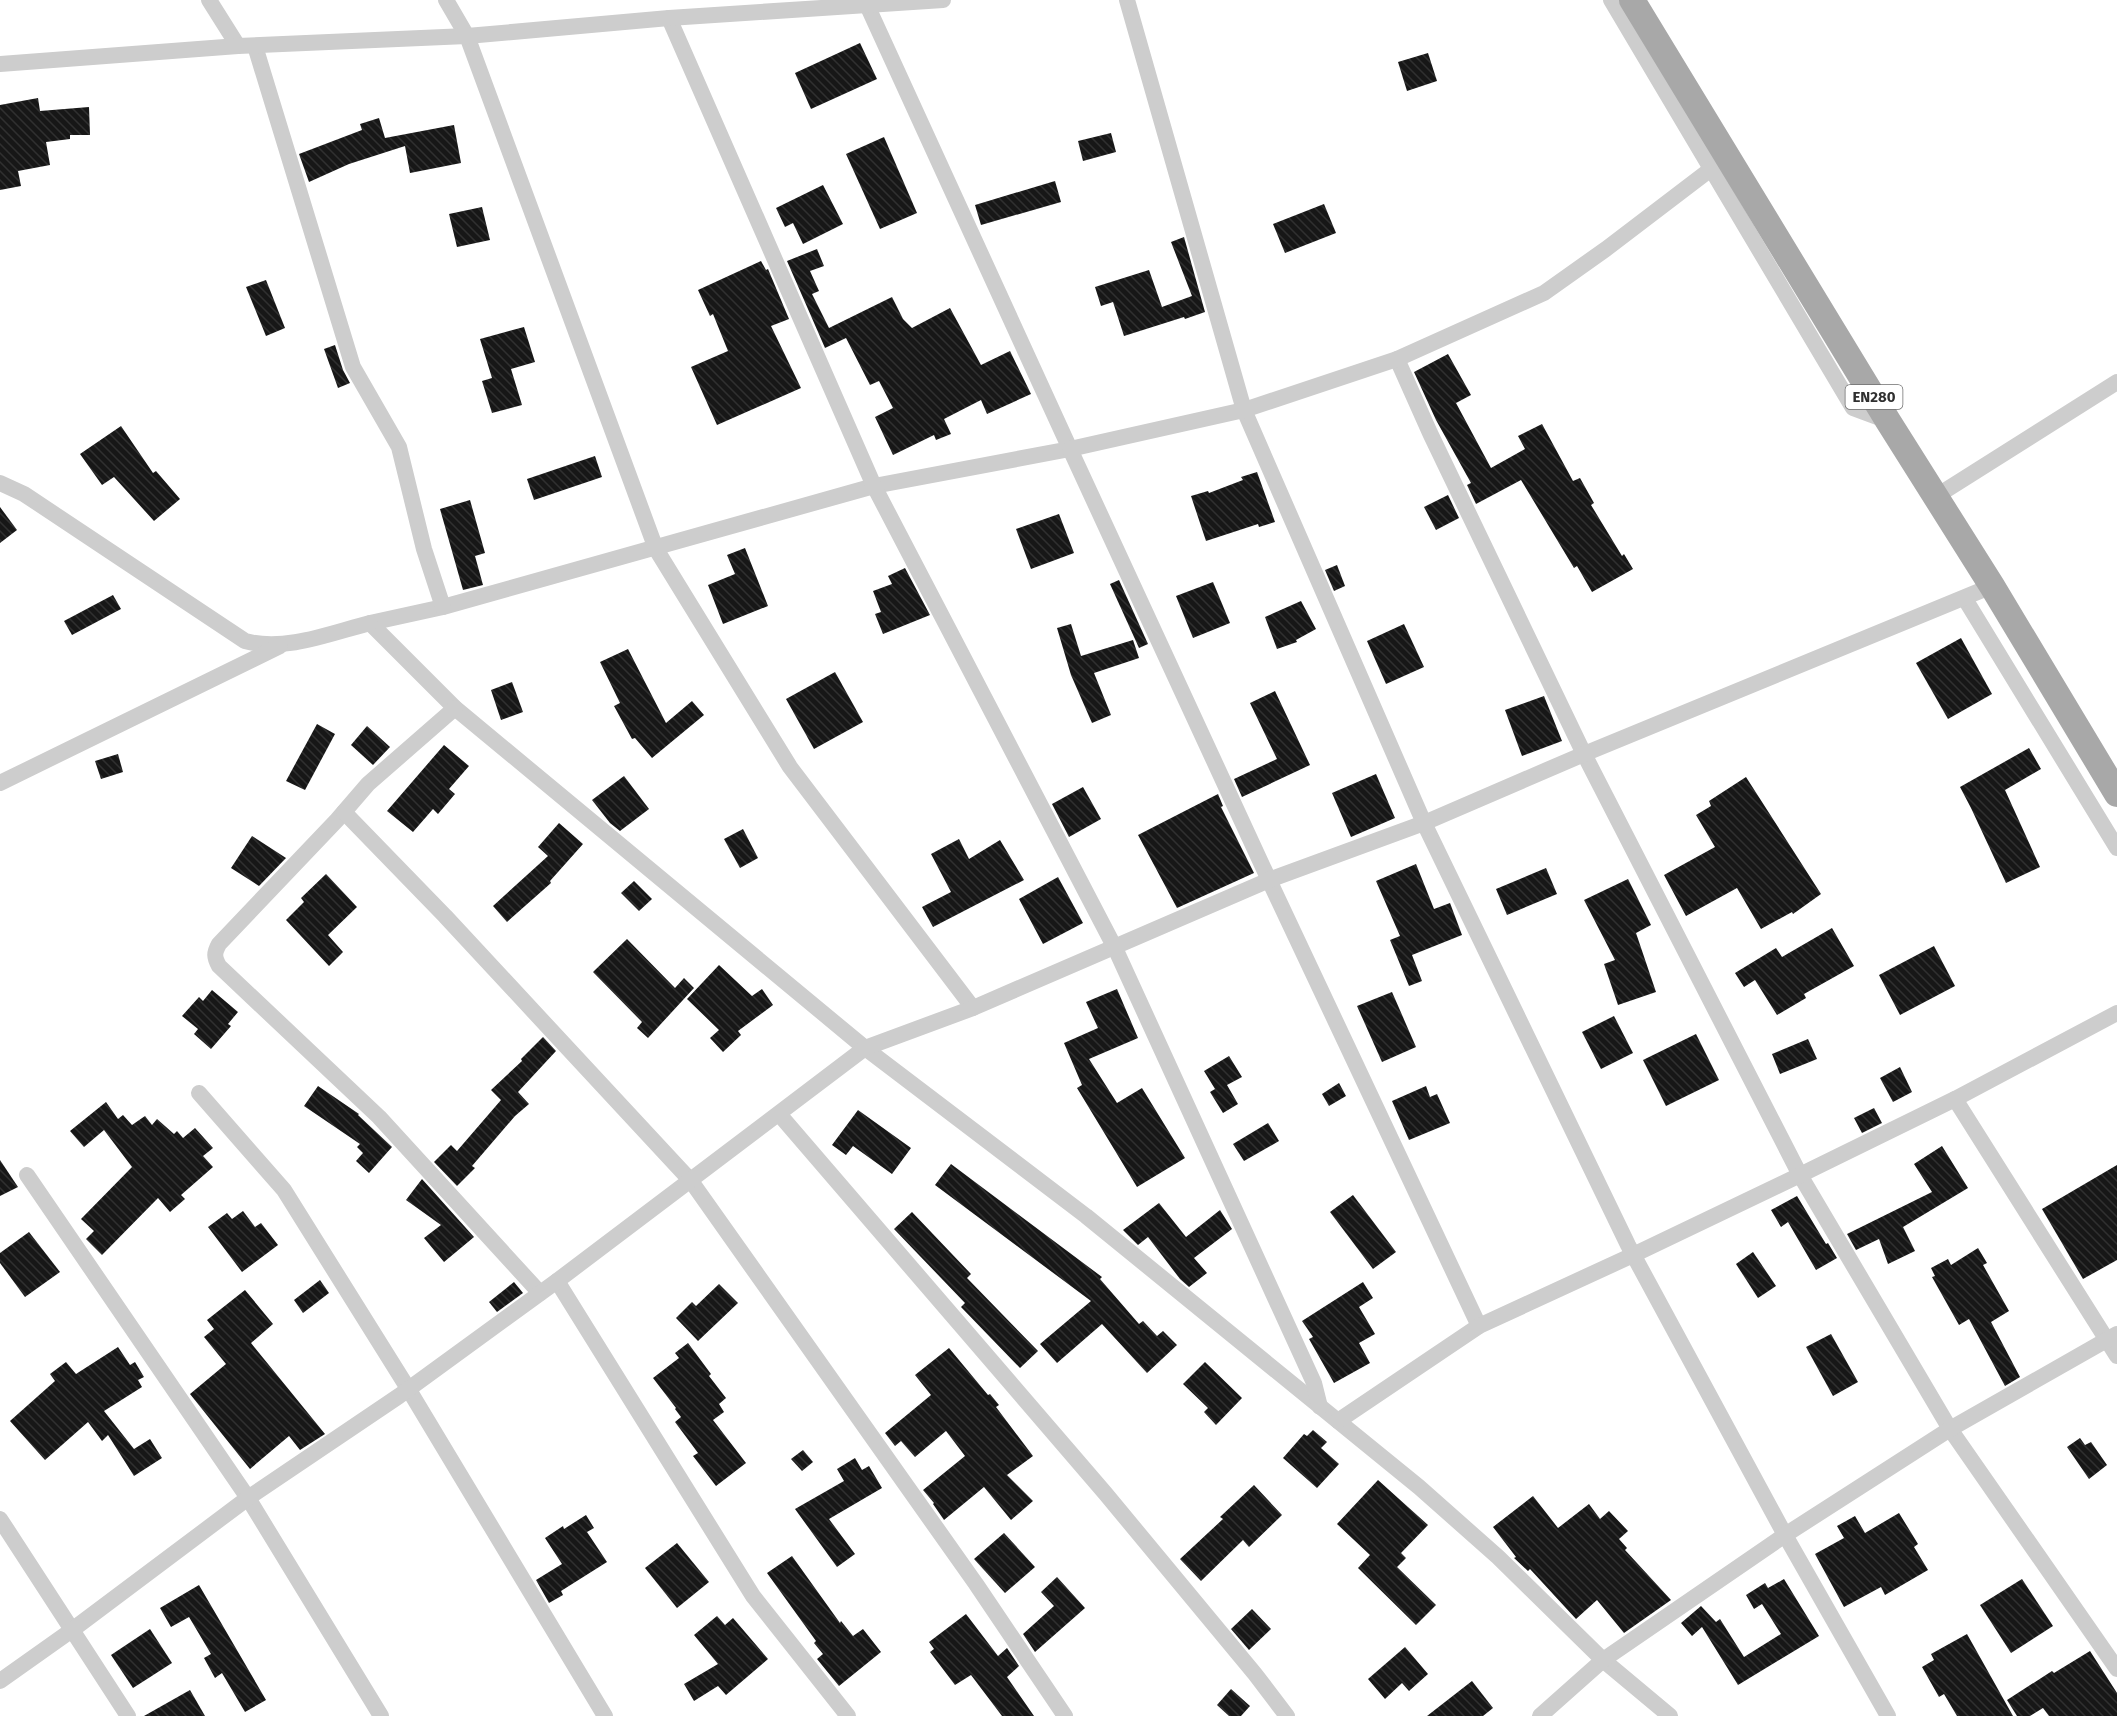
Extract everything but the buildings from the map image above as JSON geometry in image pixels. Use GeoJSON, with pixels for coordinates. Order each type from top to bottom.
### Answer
{"type":"FeatureCollection","features":[{"type":"Feature","properties":{"kind":"main road","name":"EN280"},"geometry":{"type":"LineString","coordinates":[[1632,0],[2117,794]]}},
{"type":"Feature","properties":{"kind":"street"},"geometry":{"type":"LineString","coordinates":[[209,0],[247,46],[354,367],[399,447],[424,549],[443,607]]}},
{"type":"Feature","properties":{"kind":"street"},"geometry":{"type":"LineString","coordinates":[[446,0],[467,36],[656,549],[790,767],[973,1008]]}},
{"type":"Feature","properties":{"kind":"street"},"geometry":{"type":"LineString","coordinates":[[686,0],[696,16]]}},
{"type":"Feature","properties":{"kind":"street"},"geometry":{"type":"LineString","coordinates":[[0,63],[247,46],[467,36],[669,18],[943,0]]}},
{"type":"Feature","properties":{"kind":"street"},"geometry":{"type":"LineString","coordinates":[[1127,0],[1244,410],[1424,823],[1633,1255],[1785,1535],[1888,1716]]}},
{"type":"Feature","properties":{"kind":"street"},"geometry":{"type":"LineString","coordinates":[[1611,0],[1853,408],[1888,421]]}},
{"type":"Feature","properties":{"kind":"street"},"geometry":{"type":"LineString","coordinates":[[867,5],[1269,880],[1479,1326]]}},
{"type":"Feature","properties":{"kind":"street"},"geometry":{"type":"LineString","coordinates":[[669,18],[874,486],[1115,948],[1314,1383],[1320,1407]]}},
{"type":"Feature","properties":{"kind":"street"},"geometry":{"type":"LineString","coordinates":[[0,783],[280,645],[443,607],[874,486],[1070,449],[1244,410],[1397,359],[1544,292],[1606,249],[1711,169]]}},
{"type":"Feature","properties":{"kind":"street"},"geometry":{"type":"LineString","coordinates":[[1397,359],[1430,433],[1584,754],[1800,1175],[1950,1429],[2117,1669]]}},
{"type":"Feature","properties":{"kind":"street"},"geometry":{"type":"LineString","coordinates":[[1935,497],[2117,382]]}},
{"type":"Feature","properties":{"kind":"street"},"geometry":{"type":"LineString","coordinates":[[0,483],[24,494],[236,636],[256,644],[280,645]]}},
{"type":"Feature","properties":{"kind":"street"},"geometry":{"type":"LineString","coordinates":[[0,1681],[248,1498],[408,1390],[557,1281],[865,1048],[973,1008],[1269,880],[1424,823],[1584,754],[1992,586]]}},
{"type":"Feature","properties":{"kind":"street"},"geometry":{"type":"LineString","coordinates":[[1965,599],[2117,848]]}},
{"type":"Feature","properties":{"kind":"street"},"geometry":{"type":"LineString","coordinates":[[370,623],[454,708],[865,1048],[1086,1216],[1419,1487],[1498,1557],[1603,1660],[1670,1716]]}},
{"type":"Feature","properties":{"kind":"street"},"geometry":{"type":"LineString","coordinates":[[454,708],[368,784],[219,944],[215,952],[215,960],[378,1117],[540,1293]]}},
{"type":"Feature","properties":{"kind":"street"},"geometry":{"type":"LineString","coordinates":[[344,812],[445,916],[691,1181],[976,1584],[1065,1716]]}},
{"type":"Feature","properties":{"kind":"street"},"geometry":{"type":"LineString","coordinates":[[1338,1421],[1479,1326],[1800,1175],[1956,1098],[2117,1013]]}},
{"type":"Feature","properties":{"kind":"street"},"geometry":{"type":"LineString","coordinates":[[199,1093],[284,1190],[605,1716]]}},
{"type":"Feature","properties":{"kind":"street"},"geometry":{"type":"LineString","coordinates":[[1956,1098],[2112,1337],[2117,1356]]}},
{"type":"Feature","properties":{"kind":"street"},"geometry":{"type":"LineString","coordinates":[[779,1114],[1105,1493],[1287,1716]]}},
{"type":"Feature","properties":{"kind":"street"},"geometry":{"type":"LineString","coordinates":[[27,1175],[248,1498],[381,1716]]}},
{"type":"Feature","properties":{"kind":"street"},"geometry":{"type":"LineString","coordinates":[[557,1281],[753,1596],[848,1716]]}},
{"type":"Feature","properties":{"kind":"street"},"geometry":{"type":"LineString","coordinates":[[1540,1716],[1603,1660],[1785,1535],[1950,1429],[2112,1337]]}},
{"type":"Feature","properties":{"kind":"street"},"geometry":{"type":"LineString","coordinates":[[0,1519],[128,1716]]}}]}
